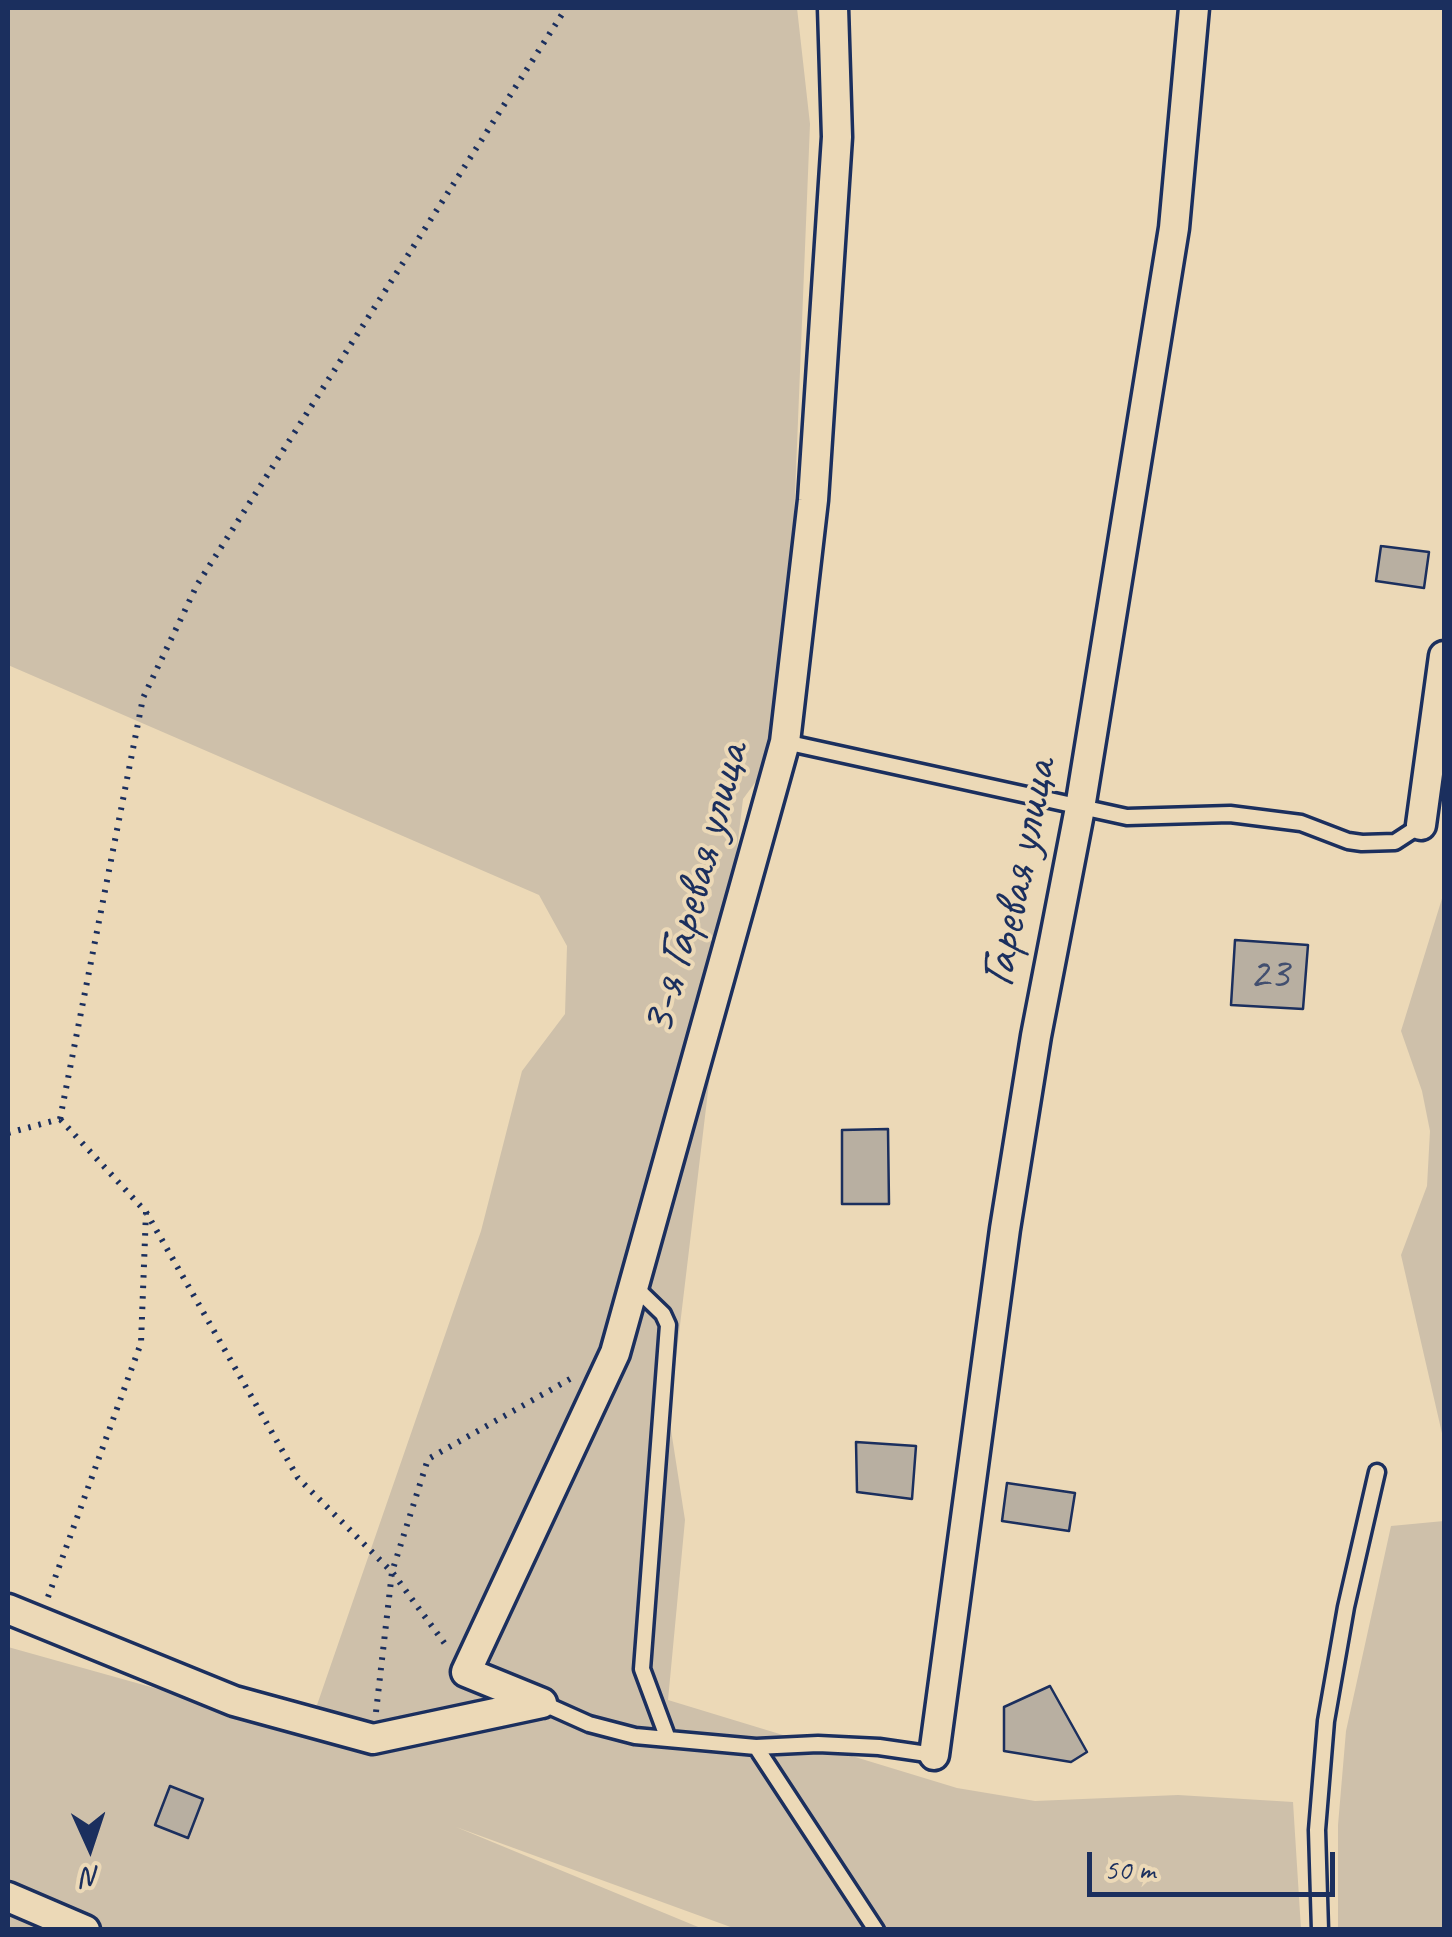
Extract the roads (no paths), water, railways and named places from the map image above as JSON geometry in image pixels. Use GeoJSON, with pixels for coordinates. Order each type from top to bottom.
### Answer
{"type":"FeatureCollection","features":[{"type":"Feature","properties":{"kind":"street","name":"3-я Гаревая улица"},"geometry":{"type":"LineString","coordinates":[[542,1703],[466,1672],[614,1354],[785,742],[813,500],[821,386],[837,137],[833,8]]}},
{"type":"Feature","properties":{"kind":"street","name":"Гаревая улица"},"geometry":{"type":"LineString","coordinates":[[934,1755],[1005,1229],[1036,1036],[1080,808],[1174,228],[1194,8]]}},
{"type":"Feature","properties":{"kind":"street"},"geometry":{"type":"LineString","coordinates":[[1421,824],[1444,656]]}},
{"type":"Feature","properties":{"kind":"street"},"geometry":{"type":"LineString","coordinates":[[8,1609],[234,1701],[374,1739],[542,1703]]}},
{"type":"Feature","properties":{"kind":"street"},"geometry":{"type":"LineString","coordinates":[[8,1897],[84,1930]]}},
{"type":"Feature","properties":{"kind":"lane"},"geometry":{"type":"LineString","coordinates":[[785,742],[1126,817],[1230,814],[1302,823],[1362,843],[1395,842],[1421,824]]}},
{"type":"Feature","properties":{"kind":"lane"},"geometry":{"type":"LineString","coordinates":[[634,1286],[663,1314],[668,1325],[642,1669],[668,1738]]}},
{"type":"Feature","properties":{"kind":"lane"},"geometry":{"type":"LineString","coordinates":[[1320,1930],[1317,1830],[1326,1720],[1346,1606],[1377,1472]]}},
{"type":"Feature","properties":{"kind":"lane"},"geometry":{"type":"LineString","coordinates":[[542,1703],[589,1724],[635,1736],[756,1746],[834,1744],[934,1755]]}},
{"type":"Feature","properties":{"kind":"lane"},"geometry":{"type":"LineString","coordinates":[[756,1746],[876,1930]]}}]}
